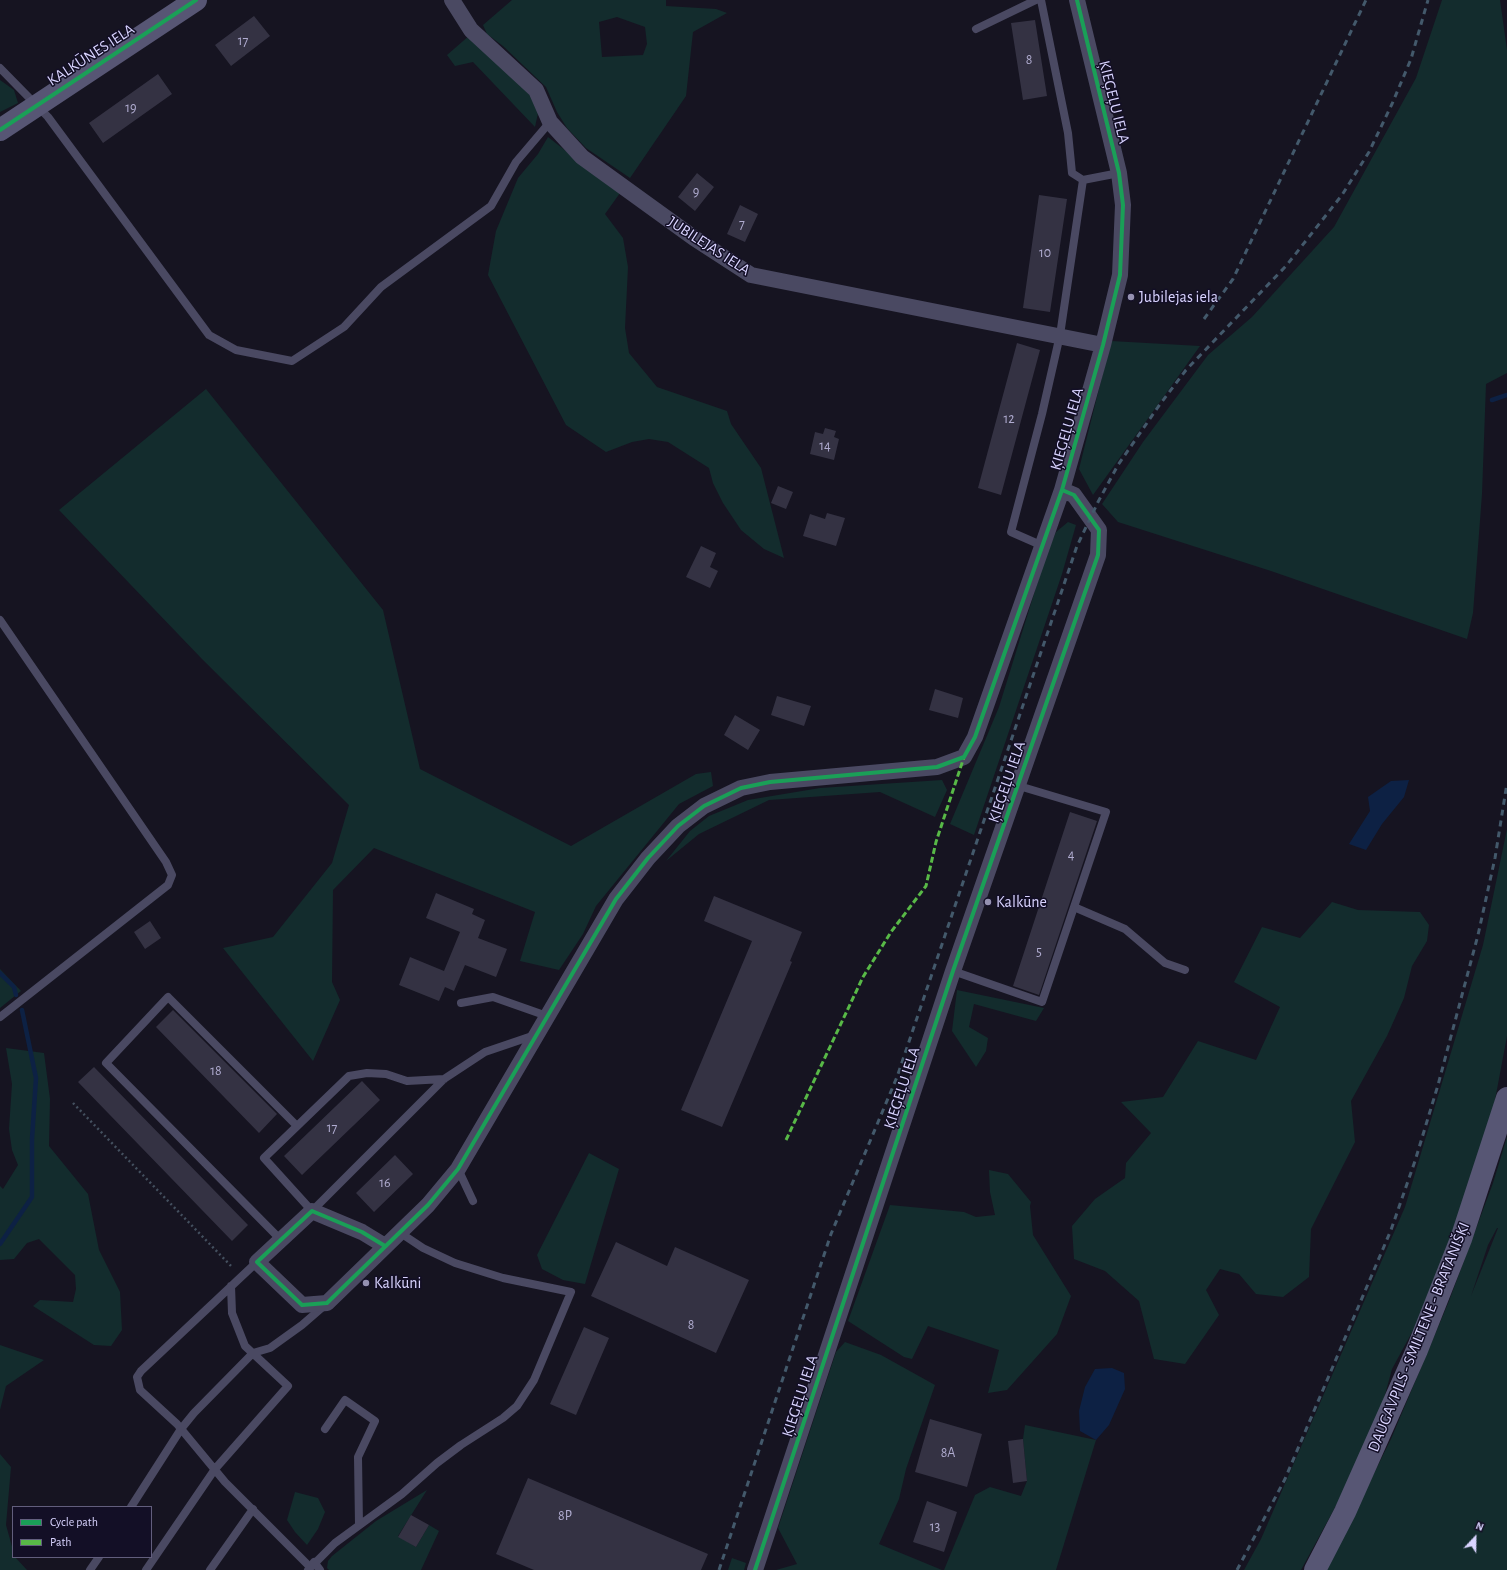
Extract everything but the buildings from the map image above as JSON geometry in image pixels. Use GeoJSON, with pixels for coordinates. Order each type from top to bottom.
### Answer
{"type":"FeatureCollection","features":[{"type":"Feature","properties":{"kind":"main road","name":"KALKŪNES IELA"},"geometry":{"type":"LineString","coordinates":[[0,130],[196,0]]}},
{"type":"Feature","properties":{"kind":"main road","name":"DAUGAVPILS - SMILTENE - BRATANIŠĶI"},"geometry":{"type":"LineString","coordinates":[[1315,1570],[1352,1497],[1417,1350],[1461,1239],[1507,1098]]}},
{"type":"Feature","properties":{"kind":"street","name":"JUBILEJAS IELA"},"geometry":{"type":"LineString","coordinates":[[452,0],[470,30],[536,90],[550,122],[582,157],[694,238],[751,275],[1060,335],[1103,345]]}},
{"type":"Feature","properties":{"kind":"street","name":"ĶIEĢEĻU IELA"},"geometry":{"type":"LineString","coordinates":[[755,1570],[954,971],[1098,556],[1099,530],[1074,495],[1062,490],[1103,345],[1120,276],[1123,205],[1119,173],[1077,0]]}},
{"type":"Feature","properties":{"kind":"street"},"geometry":{"type":"LineString","coordinates":[[385,1246],[362,1232],[312,1211],[280,1239],[257,1262],[302,1305],[327,1303],[428,1205],[458,1169],[616,899],[653,853],[678,826],[704,806],[741,788],[770,782],[937,767],[964,757],[975,737],[1062,490]]}},
{"type":"Feature","properties":{"kind":"lane"},"geometry":{"type":"LineString","coordinates":[[976,29],[1036,0]]}},
{"type":"Feature","properties":{"kind":"lane"},"geometry":{"type":"LineString","coordinates":[[1041,0],[1068,133],[1072,173],[1083,180],[1119,173]]}},
{"type":"Feature","properties":{"kind":"lane"},"geometry":{"type":"LineString","coordinates":[[0,68],[38,105],[209,335],[236,350],[292,361],[344,327],[381,287],[491,206],[516,162],[550,122]]}},
{"type":"Feature","properties":{"kind":"lane"},"geometry":{"type":"LineString","coordinates":[[1043,546],[1011,532],[1042,414],[1060,335],[1083,180]]}},
{"type":"Feature","properties":{"kind":"lane"},"geometry":{"type":"LineString","coordinates":[[0,620],[166,862],[172,875],[168,885],[0,1017]]}},
{"type":"Feature","properties":{"kind":"lane"},"geometry":{"type":"LineString","coordinates":[[954,971],[1042,1002],[1106,812],[1018,786]]}},
{"type":"Feature","properties":{"kind":"lane"},"geometry":{"type":"LineString","coordinates":[[1074,907],[1125,929],[1165,963],[1185,970]]}},
{"type":"Feature","properties":{"kind":"lane"},"geometry":{"type":"LineString","coordinates":[[280,1239],[106,1063],[168,997],[297,1126]]}},
{"type":"Feature","properties":{"kind":"lane"},"geometry":{"type":"LineString","coordinates":[[461,1004],[493,997],[547,1016]]}},
{"type":"Feature","properties":{"kind":"lane"},"geometry":{"type":"LineString","coordinates":[[444,1079],[407,1080],[386,1074],[367,1073],[349,1076],[264,1158],[312,1211],[444,1079],[485,1052],[536,1034]]}},
{"type":"Feature","properties":{"kind":"lane"},"geometry":{"type":"LineString","coordinates":[[458,1169],[474,1201]]}},
{"type":"Feature","properties":{"kind":"lane"},"geometry":{"type":"LineString","coordinates":[[311,1566],[359,1525],[402,1494],[461,1445],[503,1418],[517,1406],[534,1380],[571,1292],[503,1278],[455,1263],[423,1248],[399,1232]]}},
{"type":"Feature","properties":{"kind":"lane"},"geometry":{"type":"LineString","coordinates":[[257,1262],[141,1371],[137,1377],[140,1390],[181,1429],[214,1469],[253,1510],[311,1566],[320,1570]]}},
{"type":"Feature","properties":{"kind":"lane"},"geometry":{"type":"LineString","coordinates":[[146,1570],[214,1469],[288,1386],[245,1346],[232,1313],[230,1286]]}},
{"type":"Feature","properties":{"kind":"lane"},"geometry":{"type":"LineString","coordinates":[[132,1506],[181,1429],[194,1412],[253,1353],[270,1348],[302,1326],[327,1303]]}},
{"type":"Feature","properties":{"kind":"lane"},"geometry":{"type":"LineString","coordinates":[[325,1429],[345,1400],[375,1421],[358,1457],[359,1525]]}},
{"type":"Feature","properties":{"kind":"lane"},"geometry":{"type":"LineString","coordinates":[[210,1570],[253,1510]]}},
{"type":"Feature","properties":{"kind":"lane"},"geometry":{"type":"LineString","coordinates":[[90,1570],[98,1558]]}},
{"type":"Feature","properties":{"kind":"path"},"geometry":{"type":"LineString","coordinates":[[73,1103],[232,1267]]}},
{"type":"Feature","properties":{"kind":"green space"},"geometry":{"type":"Polygon","coordinates":[[[512,0],[666,0],[666,6],[716,9],[727,13],[693,32],[686,96],[630,178],[586,148],[567,128],[557,112],[546,87],[503,46],[487,34],[483,25],[512,0]],[[617,17],[599,22],[602,57],[643,55],[647,44],[645,27],[617,17]]]}},
{"type":"Feature","properties":{"kind":"green space"},"geometry":{"type":"Polygon","coordinates":[[[1442,0],[1500,0],[1507,50],[1507,373],[1486,384],[1482,494],[1473,613],[1467,639],[1271,571],[1118,522],[1102,504],[1143,442],[1208,355],[1252,317],[1334,227],[1416,78],[1442,0]]]}},
{"type":"Feature","properties":{"kind":"green space"},"geometry":{"type":"Polygon","coordinates":[[[470,35],[540,104],[535,127],[473,62],[455,66],[447,55],[470,35]]]}},
{"type":"Feature","properties":{"kind":"green space"},"geometry":{"type":"Polygon","coordinates":[[[0,80],[14,90],[18,103],[0,112],[0,80]]]}},
{"type":"Feature","properties":{"kind":"green space"},"geometry":{"type":"Polygon","coordinates":[[[548,137],[620,193],[605,214],[623,238],[628,267],[625,328],[629,353],[657,387],[727,411],[731,424],[761,468],[784,558],[764,549],[741,530],[723,503],[713,483],[709,468],[668,442],[649,439],[632,442],[606,452],[566,425],[488,275],[496,231],[518,178],[538,154],[548,137]]]}},
{"type":"Feature","properties":{"kind":"green space"},"geometry":{"type":"Polygon","coordinates":[[[1111,341],[1200,346],[1093,495],[1079,469],[1111,341]]]}},
{"type":"Feature","properties":{"kind":"green space"},"geometry":{"type":"Polygon","coordinates":[[[206,389],[383,610],[420,769],[571,846],[696,774],[711,772],[713,786],[679,804],[596,906],[583,934],[559,970],[520,961],[535,912],[374,848],[333,890],[332,982],[340,1000],[313,1061],[223,948],[273,937],[332,863],[349,805],[202,659],[59,510],[206,389]]]}},
{"type":"Feature","properties":{"kind":"green space"},"geometry":{"type":"Polygon","coordinates":[[[1068,522],[1076,525],[1062,574],[974,835],[950,824],[999,707],[1046,555],[1056,532],[1068,522]]]}},
{"type":"Feature","properties":{"kind":"green space"},"geometry":{"type":"Polygon","coordinates":[[[942,780],[947,790],[935,817],[880,792],[769,800],[699,834],[666,861],[690,831],[709,816],[748,800],[820,788],[942,780]]]}},
{"type":"Feature","properties":{"kind":"green space"},"geometry":{"type":"Polygon","coordinates":[[[1507,829],[1507,1036],[1492,1116],[1459,1225],[1423,1312],[1392,1369],[1383,1402],[1338,1502],[1301,1570],[1244,1570],[1261,1539],[1405,1207],[1483,945],[1507,829]]]}},
{"type":"Feature","properties":{"kind":"green space"},"geometry":{"type":"Polygon","coordinates":[[[1332,902],[1358,910],[1420,912],[1429,925],[1427,941],[1412,966],[1404,998],[1387,1036],[1351,1101],[1355,1142],[1311,1229],[1309,1277],[1283,1297],[1256,1294],[1239,1274],[1220,1269],[1206,1290],[1219,1315],[1185,1364],[1154,1359],[1139,1301],[1105,1271],[1074,1259],[1072,1226],[1095,1199],[1125,1178],[1126,1163],[1151,1133],[1121,1102],[1163,1097],[1198,1041],[1256,1060],[1280,1007],[1234,982],[1262,927],[1300,938],[1332,902]]]}},
{"type":"Feature","properties":{"kind":"green space"},"geometry":{"type":"Polygon","coordinates":[[[0,969],[21,991],[0,1008],[0,969]]]}},
{"type":"Feature","properties":{"kind":"green space"},"geometry":{"type":"Polygon","coordinates":[[[957,990],[1044,1008],[1036,1021],[974,1004],[969,1027],[988,1038],[986,1051],[976,1067],[952,1031],[957,990]]]}},
{"type":"Feature","properties":{"kind":"green space"},"geometry":{"type":"Polygon","coordinates":[[[6,1048],[44,1053],[50,1099],[49,1146],[88,1194],[99,1250],[120,1292],[122,1330],[111,1346],[94,1345],[33,1306],[40,1300],[73,1302],[76,1289],[75,1275],[39,1239],[27,1243],[14,1259],[0,1260],[0,1186],[3,1189],[18,1165],[12,1150],[9,1129],[12,1084],[6,1048]]]}},
{"type":"Feature","properties":{"kind":"green space"},"geometry":{"type":"Polygon","coordinates":[[[1507,1137],[1507,1570],[1326,1570],[1391,1439],[1449,1301],[1493,1183],[1507,1137]],[[1498,1228],[1488,1245],[1471,1296],[1498,1228]]]}},
{"type":"Feature","properties":{"kind":"green space"},"geometry":{"type":"Polygon","coordinates":[[[589,1153],[619,1169],[585,1284],[563,1280],[542,1269],[537,1255],[589,1153]]]}},
{"type":"Feature","properties":{"kind":"green space"},"geometry":{"type":"Polygon","coordinates":[[[989,1170],[1008,1174],[1031,1202],[1030,1206],[1033,1235],[1071,1296],[1057,1334],[1007,1390],[988,1393],[999,1350],[928,1326],[912,1359],[904,1357],[848,1321],[890,1205],[964,1212],[976,1217],[995,1215],[990,1192],[989,1170]]]}},
{"type":"Feature","properties":{"kind":"green space"},"geometry":{"type":"Polygon","coordinates":[[[845,1342],[881,1355],[935,1385],[906,1469],[899,1499],[879,1544],[942,1570],[776,1570],[797,1564],[778,1528],[836,1352],[845,1342]]]}},
{"type":"Feature","properties":{"kind":"green space"},"geometry":{"type":"Polygon","coordinates":[[[0,1345],[44,1360],[6,1386],[0,1410],[0,1345]]]}},
{"type":"Feature","properties":{"kind":"green space"},"geometry":{"type":"Polygon","coordinates":[[[1025,1425],[1096,1440],[1056,1570],[944,1570],[975,1495],[990,1487],[1021,1496],[1027,1481],[1023,1439],[1025,1425]]]}},
{"type":"Feature","properties":{"kind":"green space"},"geometry":{"type":"Polygon","coordinates":[[[0,1454],[11,1467],[6,1525],[12,1546],[12,1558],[16,1558],[27,1570],[0,1570],[0,1454]]]}},
{"type":"Feature","properties":{"kind":"green space"},"geometry":{"type":"Polygon","coordinates":[[[427,1490],[398,1536],[416,1547],[429,1525],[439,1531],[421,1570],[329,1570],[327,1568],[328,1561],[332,1556],[376,1521],[427,1490]]]}},
{"type":"Feature","properties":{"kind":"green space"},"geometry":{"type":"Polygon","coordinates":[[[295,1492],[318,1498],[325,1512],[318,1529],[307,1545],[295,1532],[287,1520],[295,1492]]]}},
{"type":"Feature","properties":{"kind":"green space"},"geometry":{"type":"Polygon","coordinates":[[[732,1558],[746,1563],[744,1570],[728,1570],[732,1558]]]}},
{"type":"Feature","properties":{"kind":"water"},"geometry":{"type":"Polygon","coordinates":[[[1409,780],[1404,797],[1382,824],[1366,850],[1349,844],[1370,811],[1368,797],[1391,781],[1409,780]]]}},
{"type":"Feature","properties":{"kind":"water"},"geometry":{"type":"Polygon","coordinates":[[[1112,1368],[1124,1373],[1125,1389],[1109,1425],[1096,1440],[1080,1431],[1079,1411],[1085,1387],[1095,1369],[1112,1368]]]}},
{"type":"Feature","properties":{"kind":"waterway"},"geometry":{"type":"LineString","coordinates":[[1492,400],[1507,395]]}},
{"type":"Feature","properties":{"kind":"waterway"},"geometry":{"type":"LineString","coordinates":[[0,973],[14,987],[16,995]]}},
{"type":"Feature","properties":{"kind":"waterway"},"geometry":{"type":"LineString","coordinates":[[0,1244],[32,1197],[32,1139],[36,1078],[22,1010]]}},
{"type":"Feature","properties":{"kind":"railway"},"geometry":{"type":"LineString","coordinates":[[1204,319],[1233,279],[1366,0]]}},
{"type":"Feature","properties":{"kind":"railway"},"geometry":{"type":"LineString","coordinates":[[719,1570],[831,1234],[897,1077],[1077,546],[1118,465],[1158,407],[1186,370],[1286,266],[1342,195],[1369,152],[1392,104],[1411,59],[1428,0]]}},
{"type":"Feature","properties":{"kind":"railway"},"geometry":{"type":"LineString","coordinates":[[1237,1570],[1285,1479],[1391,1230],[1415,1161],[1438,1085],[1478,935],[1495,858],[1507,783]]}},
{"type":"Feature","properties":{"kind":"marked path"},"geometry":{"type":"LineString","coordinates":[[786,1140],[863,977],[891,932],[926,886],[936,842],[964,757]]}},
{"type":"Feature","properties":{"kind":"cycle path"},"geometry":{"type":"LineString","coordinates":[[0,130],[196,0]]}},
{"type":"Feature","properties":{"kind":"cycle path"},"geometry":{"type":"LineString","coordinates":[[755,1570],[953,971],[1098,555],[1099,530],[1074,495],[1062,490],[1103,345],[1120,275],[1123,205],[1119,173],[1077,0]]}},
{"type":"Feature","properties":{"kind":"cycle path"},"geometry":{"type":"LineString","coordinates":[[385,1246],[362,1232],[312,1211],[257,1262],[302,1305],[327,1303],[428,1205],[458,1169],[616,899],[648,858],[678,826],[704,806],[741,788],[770,782],[937,767],[964,757],[975,737],[1062,490]]}},
{"type":"Feature","properties":{"kind":"place","name":"Jubilejas iela"},"geometry":{"type":"Point","coordinates":[1131,297]}},
{"type":"Feature","properties":{"kind":"place","name":"Kalkūne"},"geometry":{"type":"Point","coordinates":[988,902]}},
{"type":"Feature","properties":{"kind":"place","name":"Kalkūni"},"geometry":{"type":"Point","coordinates":[366,1283]}}]}
